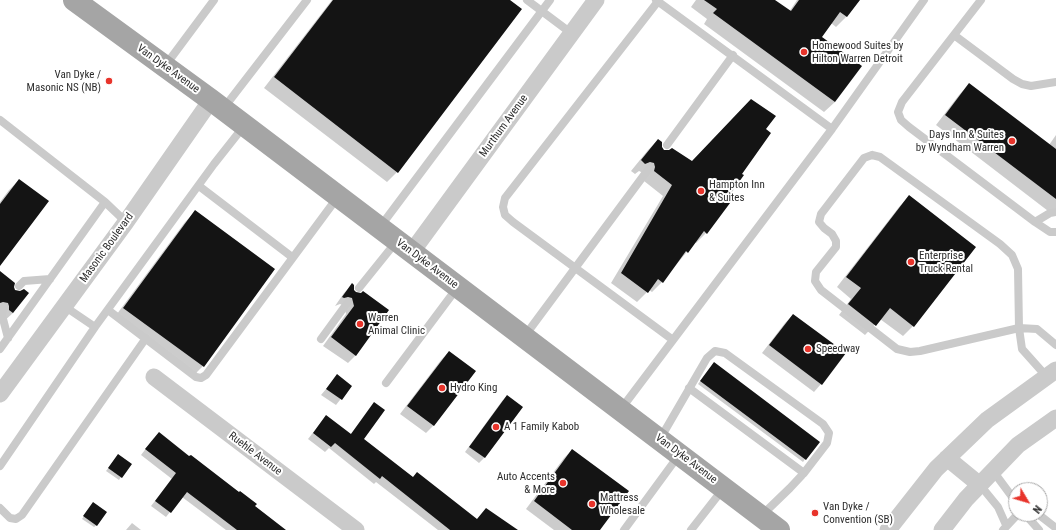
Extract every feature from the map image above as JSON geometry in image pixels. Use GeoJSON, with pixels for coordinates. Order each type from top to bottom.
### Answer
{"type":"FeatureCollection","features":[{"type":"Feature","properties":{"kind":"main road","name":"Van Dyke Avenue"},"geometry":{"type":"LineString","coordinates":[[74,0],[217,105],[779,530]]}},
{"type":"Feature","properties":{"kind":"street","name":"Murthum Avenue"},"geometry":{"type":"LineString","coordinates":[[395,241],[571,33],[596,0]]}},
{"type":"Feature","properties":{"kind":"street","name":"Masonic Boulevard"},"geometry":{"type":"LineString","coordinates":[[0,394],[126,222],[217,105]]}},
{"type":"Feature","properties":{"kind":"street"},"geometry":{"type":"LineString","coordinates":[[888,530],[936,469],[947,458],[987,420],[1052,374]]}},
{"type":"Feature","properties":{"kind":"street","name":"Ruehle Avenue"},"geometry":{"type":"LineString","coordinates":[[154,378],[356,530]]}},
{"type":"Feature","properties":{"kind":"street"},"geometry":{"type":"LineString","coordinates":[[942,530],[966,499],[1018,445],[1056,418]]}},
{"type":"Feature","properties":{"kind":"street"},"geometry":{"type":"LineString","coordinates":[[947,458],[980,485]]}},
{"type":"Feature","properties":{"kind":"lane"},"geometry":{"type":"LineString","coordinates":[[165,66],[214,0]]}},
{"type":"Feature","properties":{"kind":"lane"},"geometry":{"type":"LineString","coordinates":[[217,105],[306,0]]}},
{"type":"Feature","properties":{"kind":"lane"},"geometry":{"type":"LineString","coordinates":[[527,0],[571,33]]}},
{"type":"Feature","properties":{"kind":"lane"},"geometry":{"type":"LineString","coordinates":[[359,288],[395,241],[550,0]]}},
{"type":"Feature","properties":{"kind":"lane"},"geometry":{"type":"LineString","coordinates":[[673,340],[505,215],[503,207],[505,198],[658,0],[832,129]]}},
{"type":"Feature","properties":{"kind":"lane"},"geometry":{"type":"LineString","coordinates":[[620,410],[832,129],[924,0]]}},
{"type":"Feature","properties":{"kind":"lane"},"geometry":{"type":"LineString","coordinates":[[981,0],[902,102],[898,112],[899,116],[901,120],[909,127],[1035,222],[1050,232],[1056,232]]}},
{"type":"Feature","properties":{"kind":"lane"},"geometry":{"type":"LineString","coordinates":[[954,35],[1013,79],[1022,84],[1031,86],[1056,82]]}},
{"type":"Feature","properties":{"kind":"lane"},"geometry":{"type":"LineString","coordinates":[[667,145],[733,55]]}},
{"type":"Feature","properties":{"kind":"lane"},"geometry":{"type":"LineString","coordinates":[[0,120],[105,202],[126,222]]}},
{"type":"Feature","properties":{"kind":"lane"},"geometry":{"type":"LineString","coordinates":[[0,466],[95,327],[214,164],[244,126]]}},
{"type":"Feature","properties":{"kind":"lane"},"geometry":{"type":"LineString","coordinates":[[1052,374],[1022,348],[1019,328],[1018,269],[1012,255],[1000,244],[880,157],[872,155],[864,158],[821,214],[819,222],[832,234],[836,241],[836,247],[816,272],[815,281],[821,290],[897,349],[910,352],[920,351],[1019,328],[1037,329],[1056,345]]}},
{"type":"Feature","properties":{"kind":"lane"},"geometry":{"type":"LineString","coordinates":[[524,337],[650,167]]}},
{"type":"Feature","properties":{"kind":"lane"},"geometry":{"type":"LineString","coordinates":[[198,186],[292,257]]}},
{"type":"Feature","properties":{"kind":"lane"},"geometry":{"type":"LineString","coordinates":[[108,310],[196,377],[201,378],[206,375],[292,257],[338,197]]}},
{"type":"Feature","properties":{"kind":"lane"},"geometry":{"type":"LineString","coordinates":[[0,349],[105,202]]}},
{"type":"Feature","properties":{"kind":"lane"},"geometry":{"type":"LineString","coordinates":[[1035,222],[1050,213],[1056,212]]}},
{"type":"Feature","properties":{"kind":"lane"},"geometry":{"type":"LineString","coordinates":[[19,286],[24,281],[50,279]]}},
{"type":"Feature","properties":{"kind":"lane"},"geometry":{"type":"LineString","coordinates":[[386,383],[457,287]]}},
{"type":"Feature","properties":{"kind":"lane"},"geometry":{"type":"LineString","coordinates":[[321,339],[348,302]]}},
{"type":"Feature","properties":{"kind":"lane"},"geometry":{"type":"LineString","coordinates":[[64,306],[95,327]]}},
{"type":"Feature","properties":{"kind":"lane"},"geometry":{"type":"LineString","coordinates":[[4,307],[2,315],[8,338]]}},
{"type":"Feature","properties":{"kind":"lane"},"geometry":{"type":"LineString","coordinates":[[0,508],[10,518],[16,519],[22,514],[146,338]]}},
{"type":"Feature","properties":{"kind":"lane"},"geometry":{"type":"LineString","coordinates":[[659,440],[707,358],[715,351],[725,353],[823,424],[829,433],[827,443],[804,473],[761,516]]}},
{"type":"Feature","properties":{"kind":"lane"},"geometry":{"type":"LineString","coordinates":[[689,388],[804,473]]}},
{"type":"Feature","properties":{"kind":"lane"},"geometry":{"type":"LineString","coordinates":[[624,530],[679,454]]}},
{"type":"Feature","properties":{"kind":"lane"},"geometry":{"type":"LineString","coordinates":[[993,471],[1008,491]]}},
{"type":"Feature","properties":{"kind":"lane"},"geometry":{"type":"LineString","coordinates":[[980,485],[998,508],[1005,528]]}},
{"type":"Feature","properties":{"kind":"lane"},"geometry":{"type":"LineString","coordinates":[[691,530],[724,488]]}},
{"type":"Feature","properties":{"kind":"lane"},"geometry":{"type":"LineString","coordinates":[[1032,522],[1039,530]]}},
{"type":"Feature","properties":{"kind":"lane"},"geometry":{"type":"LineString","coordinates":[[1048,522],[1056,528]]}},
{"type":"Feature","properties":{"kind":"building"},"geometry":{"type":"Polygon","coordinates":[[[333,0],[510,0],[522,9],[398,173],[274,77],[333,0]]]}},
{"type":"Feature","properties":{"kind":"building","name":"Homewood Suites by Hilton Warren Detroit"},"geometry":{"type":"Polygon","coordinates":[[[704,0],[775,0],[791,11],[799,0],[860,0],[847,17],[840,12],[822,37],[862,66],[835,102],[713,13],[717,9],[704,0]]]}},
{"type":"Feature","properties":{"kind":"building","name":"Days Inn & Suites by Wyndham Warren"},"geometry":{"type":"Polygon","coordinates":[[[969,83],[1056,149],[1056,199],[945,115],[969,83]]]}},
{"type":"Feature","properties":{"kind":"building","name":"Hampton Inn & Suites"},"geometry":{"type":"Polygon","coordinates":[[[751,99],[776,116],[766,129],[771,133],[742,174],[744,175],[729,196],[733,199],[707,234],[704,231],[688,253],[686,251],[663,283],[658,279],[648,293],[621,273],[672,185],[654,171],[654,163],[650,162],[645,164],[641,160],[658,139],[662,142],[662,147],[664,150],[669,150],[672,148],[692,161],[751,99]]]}},
{"type":"Feature","properties":{"kind":"building"},"geometry":{"type":"Polygon","coordinates":[[[19,179],[49,201],[0,266],[0,204],[19,179]]]}},
{"type":"Feature","properties":{"kind":"building","name":"Enterprise Truck Rental"},"geometry":{"type":"Polygon","coordinates":[[[909,195],[976,247],[914,327],[890,308],[876,326],[848,304],[861,288],[846,277],[909,195]]]}},
{"type":"Feature","properties":{"kind":"building"},"geometry":{"type":"Polygon","coordinates":[[[195,210],[275,269],[204,367],[123,308],[195,210]]]}},
{"type":"Feature","properties":{"kind":"building"},"geometry":{"type":"Polygon","coordinates":[[[0,271],[15,283],[15,290],[20,291],[24,289],[29,293],[13,313],[9,310],[8,303],[0,303],[0,271]]]}},
{"type":"Feature","properties":{"kind":"building","name":"Warren Animal Clinic"},"geometry":{"type":"Polygon","coordinates":[[[352,283],[356,292],[361,293],[363,291],[389,310],[356,356],[331,337],[354,306],[352,298],[342,297],[352,283]]]}},
{"type":"Feature","properties":{"kind":"building","name":"Speedway"},"geometry":{"type":"Polygon","coordinates":[[[793,314],[846,353],[822,385],[769,345],[793,314]]]}},
{"type":"Feature","properties":{"kind":"building","name":"Hydro King"},"geometry":{"type":"Polygon","coordinates":[[[449,351],[476,371],[434,426],[407,406],[449,351]]]}},
{"type":"Feature","properties":{"kind":"building"},"geometry":{"type":"Polygon","coordinates":[[[714,362],[820,442],[806,460],[700,381],[714,362]]]}},
{"type":"Feature","properties":{"kind":"building"},"geometry":{"type":"Polygon","coordinates":[[[337,374],[352,386],[342,400],[326,389],[337,374]]]}},
{"type":"Feature","properties":{"kind":"building","name":"A 1 Family Kabob"},"geometry":{"type":"Polygon","coordinates":[[[507,395],[523,407],[485,458],[469,447],[507,395]]]}},
{"type":"Feature","properties":{"kind":"building"},"geometry":{"type":"Polygon","coordinates":[[[374,402],[385,410],[364,439],[413,477],[417,472],[477,519],[486,508],[518,530],[450,530],[382,476],[380,479],[335,443],[331,447],[313,433],[326,415],[351,434],[374,402]]]}},
{"type":"Feature","properties":{"kind":"building"},"geometry":{"type":"Polygon","coordinates":[[[159,432],[189,456],[191,455],[257,504],[255,506],[286,530],[237,530],[187,492],[171,513],[155,501],[176,473],[145,449],[159,432]]]}},
{"type":"Feature","properties":{"kind":"building","name":"Mattress Wholesale"},"geometry":{"type":"Polygon","coordinates":[[[572,449],[629,491],[600,530],[572,530],[534,501],[572,449]]]}},
{"type":"Feature","properties":{"kind":"building"},"geometry":{"type":"Polygon","coordinates":[[[118,454],[132,464],[122,478],[108,468],[118,454]]]}},
{"type":"Feature","properties":{"kind":"building"},"geometry":{"type":"Polygon","coordinates":[[[93,502],[107,512],[97,526],[83,516],[93,502]]]}},
{"type":"Feature","properties":{"kind":"place","name":"Homewood Suites by Hilton Warren Detroit"},"geometry":{"type":"Point","coordinates":[804,52]}},
{"type":"Feature","properties":{"kind":"place","name":"Van Dyke / Masonic NS (NB)"},"geometry":{"type":"Point","coordinates":[109,81]}},
{"type":"Feature","properties":{"kind":"place","name":"Days Inn & Suites by Wyndham Warren"},"geometry":{"type":"Point","coordinates":[1012,141]}},
{"type":"Feature","properties":{"kind":"place","name":"Hampton Inn & Suites"},"geometry":{"type":"Point","coordinates":[701,191]}},
{"type":"Feature","properties":{"kind":"place","name":"Enterprise Truck Rental"},"geometry":{"type":"Point","coordinates":[911,262]}},
{"type":"Feature","properties":{"kind":"place","name":"Warren Animal Clinic"},"geometry":{"type":"Point","coordinates":[360,324]}},
{"type":"Feature","properties":{"kind":"place","name":"Speedway"},"geometry":{"type":"Point","coordinates":[808,349]}},
{"type":"Feature","properties":{"kind":"place","name":"Hydro King"},"geometry":{"type":"Point","coordinates":[442,388]}},
{"type":"Feature","properties":{"kind":"place","name":"A 1 Family Kabob"},"geometry":{"type":"Point","coordinates":[496,427]}},
{"type":"Feature","properties":{"kind":"place","name":"Auto Accents & More"},"geometry":{"type":"Point","coordinates":[563,483]}},
{"type":"Feature","properties":{"kind":"place","name":"Mattress Wholesale"},"geometry":{"type":"Point","coordinates":[592,504]}},
{"type":"Feature","properties":{"kind":"place","name":"Van Dyke / Convention (SB)"},"geometry":{"type":"Point","coordinates":[815,513]}}]}
